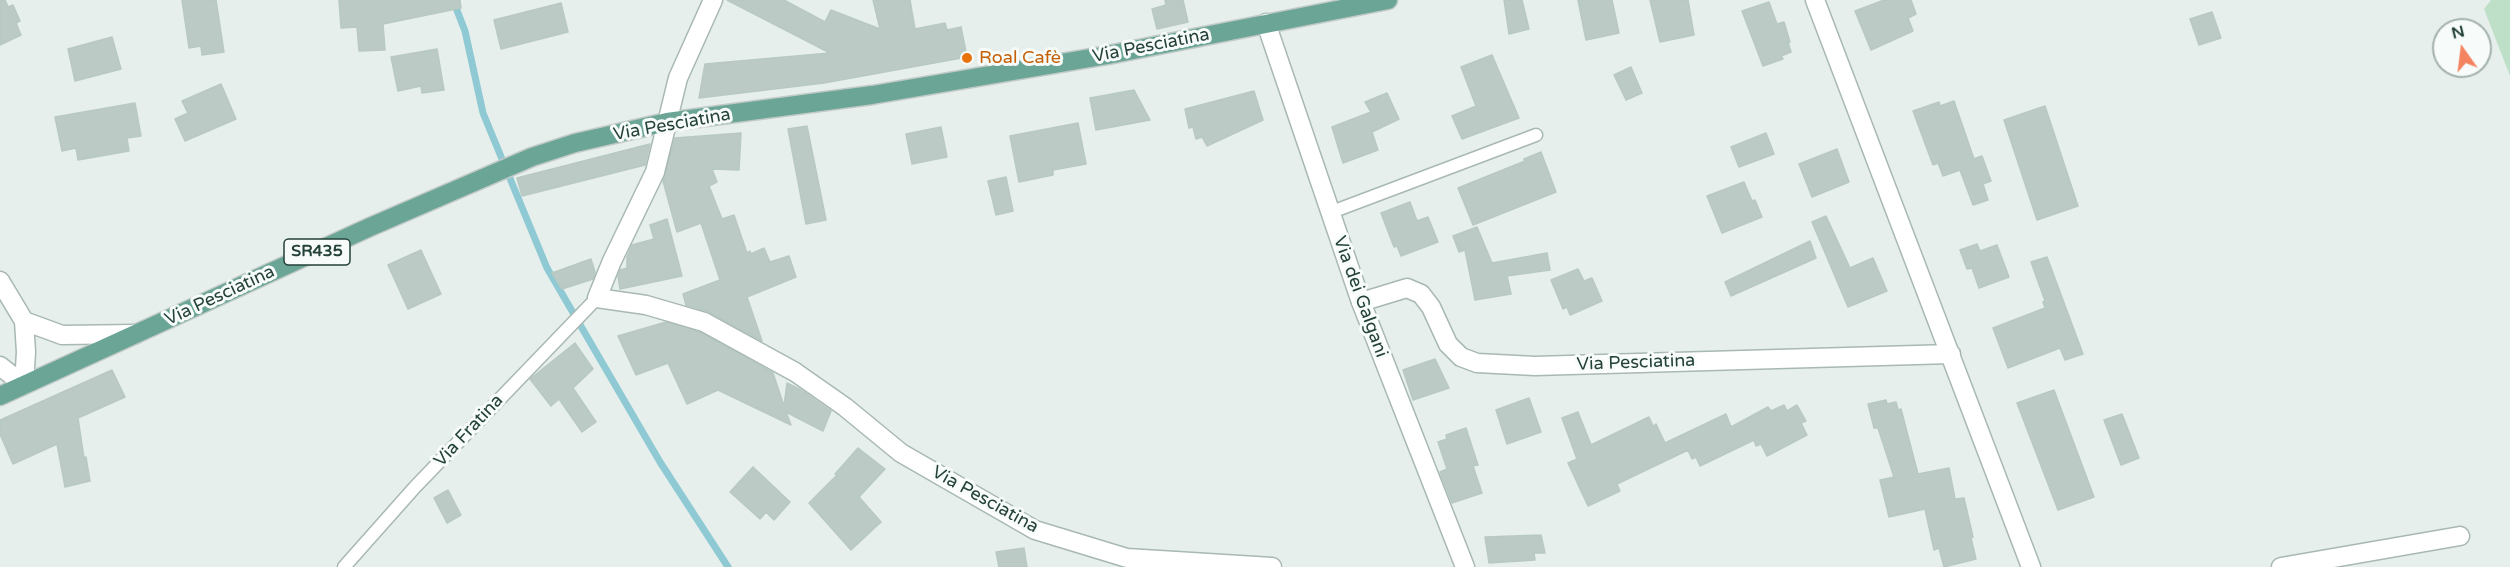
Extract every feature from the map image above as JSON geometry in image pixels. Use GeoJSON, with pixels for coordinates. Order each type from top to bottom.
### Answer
{"type":"FeatureCollection","features":[{"type":"Feature","properties":{"kind":"main road","name":"Via Pesciatina"},"geometry":{"type":"LineString","coordinates":[[0,396],[370,228],[517,164],[575,143],[667,122],[872,95],[1108,56],[1388,0]]}},
{"type":"Feature","properties":{"kind":"street"},"geometry":{"type":"LineString","coordinates":[[591,304],[655,172],[678,78],[713,0]]}},
{"type":"Feature","properties":{"kind":"street"},"geometry":{"type":"LineString","coordinates":[[1815,0],[2031,567]]}},
{"type":"Feature","properties":{"kind":"street","name":"Via dei Galgani"},"geometry":{"type":"LineString","coordinates":[[1266,23],[1361,302],[1465,567]]}},
{"type":"Feature","properties":{"kind":"street"},"geometry":{"type":"LineString","coordinates":[[0,281],[24,321],[26,352],[24,385]]}},
{"type":"Feature","properties":{"kind":"street","name":"Via Pesciatina"},"geometry":{"type":"LineString","coordinates":[[1361,302],[1407,288],[1421,294],[1431,307],[1448,344],[1461,357],[1477,363],[1535,366],[1951,354]]}},
{"type":"Feature","properties":{"kind":"street","name":"Via Pesciatina"},"geometry":{"type":"LineString","coordinates":[[591,304],[646,304],[704,322],[795,372],[845,407],[901,453],[1035,530],[1127,558],[1272,567]]}},
{"type":"Feature","properties":{"kind":"street"},"geometry":{"type":"LineString","coordinates":[[24,321],[62,335],[139,333]]}},
{"type":"Feature","properties":{"kind":"street"},"geometry":{"type":"LineString","coordinates":[[0,366],[24,385]]}},
{"type":"Feature","properties":{"kind":"street"},"geometry":{"type":"LineString","coordinates":[[2281,567],[2460,536]]}},
{"type":"Feature","properties":{"kind":"lane"},"geometry":{"type":"LineString","coordinates":[[1329,213],[1536,135]]}},
{"type":"Feature","properties":{"kind":"lane","name":"Via Fratina"},"geometry":{"type":"LineString","coordinates":[[344,567],[416,487],[591,304]]}},
{"type":"Feature","properties":{"kind":"green space"},"geometry":{"type":"Polygon","coordinates":[[[2491,0],[2510,0],[2510,76],[2492,30],[2492,18],[2487,18],[2484,9],[2491,0]]]}},
{"type":"Feature","properties":{"kind":"building"},"geometry":{"type":"Polygon","coordinates":[[[0,0],[5,0],[8,7],[13,5],[20,21],[16,23],[21,35],[0,45],[0,0]]]}},
{"type":"Feature","properties":{"kind":"building"},"geometry":{"type":"Polygon","coordinates":[[[182,0],[216,0],[224,52],[202,55],[201,46],[189,48],[182,0]]]}},
{"type":"Feature","properties":{"kind":"building"},"geometry":{"type":"Polygon","coordinates":[[[339,0],[460,0],[461,8],[383,24],[385,50],[359,51],[357,27],[341,28],[339,0]]]}},
{"type":"Feature","properties":{"kind":"building"},"geometry":{"type":"Polygon","coordinates":[[[727,0],[784,0],[825,22],[831,10],[880,29],[873,0],[910,0],[915,29],[945,23],[947,30],[961,27],[967,57],[824,83],[699,98],[705,64],[830,53],[727,0]]]}},
{"type":"Feature","properties":{"kind":"building"},"geometry":{"type":"Polygon","coordinates":[[[1165,0],[1183,0],[1188,22],[1157,29],[1152,9],[1166,5],[1165,0]]]}},
{"type":"Feature","properties":{"kind":"building"},"geometry":{"type":"Polygon","coordinates":[[[1504,0],[1522,0],[1529,29],[1509,34],[1504,0]]]}},
{"type":"Feature","properties":{"kind":"building"},"geometry":{"type":"Polygon","coordinates":[[[1578,0],[1612,0],[1619,33],[1586,40],[1578,0]]]}},
{"type":"Feature","properties":{"kind":"building"},"geometry":{"type":"Polygon","coordinates":[[[1650,0],[1688,0],[1694,35],[1660,42],[1650,0]]]}},
{"type":"Feature","properties":{"kind":"building"},"geometry":{"type":"Polygon","coordinates":[[[1884,0],[1911,0],[1916,14],[1908,18],[1913,31],[1871,50],[1855,11],[1884,0]]]}},
{"type":"Feature","properties":{"kind":"building"},"geometry":{"type":"Polygon","coordinates":[[[1769,2],[1777,24],[1784,22],[1791,52],[1781,56],[1783,59],[1763,66],[1742,11],[1769,2]]]}},
{"type":"Feature","properties":{"kind":"building"},"geometry":{"type":"Polygon","coordinates":[[[561,3],[568,32],[501,49],[494,20],[561,3]]]}},
{"type":"Feature","properties":{"kind":"building"},"geometry":{"type":"Polygon","coordinates":[[[2212,12],[2221,38],[2199,45],[2190,19],[2212,12]]]}},
{"type":"Feature","properties":{"kind":"building"},"geometry":{"type":"Polygon","coordinates":[[[112,37],[121,69],[75,81],[68,49],[112,37]]]}},
{"type":"Feature","properties":{"kind":"building"},"geometry":{"type":"Polygon","coordinates":[[[437,49],[444,90],[422,93],[421,86],[398,91],[391,57],[437,49]]]}},
{"type":"Feature","properties":{"kind":"building"},"geometry":{"type":"Polygon","coordinates":[[[1492,55],[1519,118],[1462,139],[1452,116],[1476,106],[1461,67],[1492,55]]]}},
{"type":"Feature","properties":{"kind":"building"},"geometry":{"type":"Polygon","coordinates":[[[1631,67],[1642,93],[1626,100],[1614,75],[1631,67]]]}},
{"type":"Feature","properties":{"kind":"building"},"geometry":{"type":"Polygon","coordinates":[[[221,84],[236,119],[185,141],[175,119],[188,113],[182,101],[221,84]]]}},
{"type":"Feature","properties":{"kind":"building"},"geometry":{"type":"Polygon","coordinates":[[[1134,90],[1150,120],[1096,130],[1090,98],[1134,90]]]}},
{"type":"Feature","properties":{"kind":"building"},"geometry":{"type":"Polygon","coordinates":[[[1254,91],[1263,120],[1207,146],[1202,137],[1196,139],[1193,127],[1189,128],[1185,109],[1254,91]]]}},
{"type":"Feature","properties":{"kind":"building"},"geometry":{"type":"Polygon","coordinates":[[[1387,93],[1399,119],[1372,132],[1378,150],[1343,163],[1332,127],[1371,112],[1365,102],[1387,93]]]}},
{"type":"Feature","properties":{"kind":"building"},"geometry":{"type":"Polygon","coordinates":[[[1954,101],[1974,159],[1982,156],[1991,181],[1983,184],[1988,200],[1973,205],[1960,170],[1943,176],[1938,163],[1933,165],[1913,111],[1939,102],[1940,106],[1954,101]]]}},
{"type":"Feature","properties":{"kind":"building"},"geometry":{"type":"Polygon","coordinates":[[[135,103],[141,136],[127,138],[129,151],[78,160],[76,148],[62,151],[55,117],[135,103]]]}},
{"type":"Feature","properties":{"kind":"building"},"geometry":{"type":"Polygon","coordinates":[[[2045,106],[2078,206],[2037,220],[2004,120],[2045,106]]]}},
{"type":"Feature","properties":{"kind":"building"},"geometry":{"type":"Polygon","coordinates":[[[1078,123],[1086,164],[1053,170],[1053,175],[1019,182],[1010,136],[1078,123]]]}},
{"type":"Feature","properties":{"kind":"building"},"geometry":{"type":"Polygon","coordinates":[[[807,126],[826,220],[806,224],[788,129],[807,126]]]}},
{"type":"Feature","properties":{"kind":"building"},"geometry":{"type":"Polygon","coordinates":[[[941,127],[947,157],[912,164],[906,134],[941,127]]]}},
{"type":"Feature","properties":{"kind":"building"},"geometry":{"type":"Polygon","coordinates":[[[741,133],[739,170],[712,169],[717,182],[709,186],[722,219],[734,215],[747,253],[750,251],[751,254],[764,248],[770,262],[789,256],[796,277],[747,297],[762,341],[709,312],[686,305],[683,294],[720,280],[701,223],[677,232],[663,181],[675,138],[741,133]]]}},
{"type":"Feature","properties":{"kind":"building"},"geometry":{"type":"Polygon","coordinates":[[[1766,133],[1774,154],[1739,167],[1731,147],[1766,133]]]}},
{"type":"Feature","properties":{"kind":"building"},"geometry":{"type":"Polygon","coordinates":[[[650,144],[645,165],[522,196],[517,178],[650,144]]]}},
{"type":"Feature","properties":{"kind":"building"},"geometry":{"type":"Polygon","coordinates":[[[1837,149],[1849,182],[1812,197],[1799,164],[1837,149]]]}},
{"type":"Feature","properties":{"kind":"building"},"geometry":{"type":"Polygon","coordinates":[[[1541,152],[1556,192],[1473,225],[1458,188],[1525,161],[1524,159],[1541,152]]]}},
{"type":"Feature","properties":{"kind":"building"},"geometry":{"type":"Polygon","coordinates":[[[1006,177],[1013,211],[996,215],[988,181],[1006,177]]]}},
{"type":"Feature","properties":{"kind":"building"},"geometry":{"type":"Polygon","coordinates":[[[1744,182],[1762,217],[1722,233],[1707,196],[1744,182]]]}},
{"type":"Feature","properties":{"kind":"building"},"geometry":{"type":"Polygon","coordinates":[[[1410,202],[1417,221],[1428,217],[1438,242],[1401,256],[1397,246],[1394,247],[1381,213],[1410,202]]]}},
{"type":"Feature","properties":{"kind":"building"},"geometry":{"type":"Polygon","coordinates":[[[1826,216],[1850,268],[1873,258],[1887,291],[1848,307],[1812,222],[1826,216]]]}},
{"type":"Feature","properties":{"kind":"building"},"geometry":{"type":"Polygon","coordinates":[[[667,219],[682,276],[620,289],[618,277],[620,270],[627,268],[627,257],[632,245],[654,239],[650,225],[667,219]]]}},
{"type":"Feature","properties":{"kind":"building"},"geometry":{"type":"Polygon","coordinates":[[[1477,227],[1492,263],[1547,253],[1550,270],[1507,276],[1511,294],[1475,300],[1465,250],[1459,252],[1453,236],[1477,227]]]}},
{"type":"Feature","properties":{"kind":"building"},"geometry":{"type":"Polygon","coordinates":[[[1810,241],[1816,258],[1731,296],[1725,282],[1810,241]]]}},
{"type":"Feature","properties":{"kind":"building"},"geometry":{"type":"Polygon","coordinates":[[[1977,244],[1980,251],[1997,245],[2009,277],[1979,288],[1972,268],[1967,269],[1960,250],[1977,244]]]}},
{"type":"Feature","properties":{"kind":"building"},"geometry":{"type":"Polygon","coordinates":[[[421,250],[441,294],[408,309],[388,265],[421,250]]]}},
{"type":"Feature","properties":{"kind":"building"},"geometry":{"type":"Polygon","coordinates":[[[2047,257],[2083,354],[2065,360],[2060,348],[2008,368],[1993,328],[2045,308],[2043,302],[2045,301],[2031,262],[2047,257]]]}},
{"type":"Feature","properties":{"kind":"building"},"geometry":{"type":"Polygon","coordinates":[[[591,259],[595,272],[593,279],[562,289],[552,273],[591,259]]]}},
{"type":"Feature","properties":{"kind":"building"},"geometry":{"type":"Polygon","coordinates":[[[1578,269],[1584,281],[1592,278],[1602,301],[1570,315],[1567,307],[1563,309],[1551,280],[1578,269]]]}},
{"type":"Feature","properties":{"kind":"building"},"geometry":{"type":"Polygon","coordinates":[[[666,322],[700,332],[773,373],[784,406],[787,383],[801,390],[831,411],[823,431],[786,412],[791,425],[718,390],[687,404],[668,363],[636,375],[618,336],[666,322]]]}},
{"type":"Feature","properties":{"kind":"building"},"geometry":{"type":"Polygon","coordinates":[[[575,343],[593,369],[573,388],[596,422],[582,432],[559,399],[551,406],[530,379],[575,343]]]}},
{"type":"Feature","properties":{"kind":"building"},"geometry":{"type":"Polygon","coordinates":[[[1435,359],[1449,388],[1413,400],[1403,370],[1435,359]]]}},
{"type":"Feature","properties":{"kind":"building"},"geometry":{"type":"Polygon","coordinates":[[[112,370],[125,397],[78,418],[90,481],[65,487],[57,444],[13,464],[0,434],[0,420],[112,370]]]}},
{"type":"Feature","properties":{"kind":"building"},"geometry":{"type":"Polygon","coordinates":[[[2054,390],[2094,497],[2058,510],[2017,403],[2054,390]]]}},
{"type":"Feature","properties":{"kind":"building"},"geometry":{"type":"Polygon","coordinates":[[[1529,398],[1541,432],[1507,444],[1496,410],[1529,398]]]}},
{"type":"Feature","properties":{"kind":"building"},"geometry":{"type":"Polygon","coordinates":[[[1886,400],[1887,404],[1896,402],[1898,410],[1901,409],[1918,474],[1949,468],[1955,499],[1964,498],[1976,559],[1944,567],[1939,548],[1934,550],[1925,509],[1889,517],[1880,480],[1894,477],[1878,428],[1874,428],[1868,404],[1886,400]]]}},
{"type":"Feature","properties":{"kind":"building"},"geometry":{"type":"Polygon","coordinates":[[[1784,405],[1787,411],[1797,405],[1806,421],[1801,423],[1807,435],[1767,456],[1761,444],[1756,446],[1754,440],[1700,466],[1696,457],[1692,459],[1688,450],[1617,484],[1620,491],[1588,506],[1568,463],[1577,459],[1562,418],[1578,412],[1591,445],[1649,417],[1653,426],[1656,424],[1665,443],[1726,414],[1731,427],[1768,407],[1771,411],[1784,405]]]}},
{"type":"Feature","properties":{"kind":"building"},"geometry":{"type":"Polygon","coordinates":[[[2122,414],[2139,458],[2121,465],[2104,420],[2122,414]]]}},
{"type":"Feature","properties":{"kind":"building"},"geometry":{"type":"Polygon","coordinates":[[[1466,428],[1478,465],[1473,466],[1482,493],[1452,503],[1440,472],[1447,469],[1438,442],[1447,439],[1446,435],[1466,428]]]}},
{"type":"Feature","properties":{"kind":"building"},"geometry":{"type":"Polygon","coordinates":[[[858,448],[885,469],[859,497],[881,522],[851,550],[809,503],[837,475],[835,474],[858,448]]]}},
{"type":"Feature","properties":{"kind":"building"},"geometry":{"type":"Polygon","coordinates":[[[753,467],[790,502],[774,520],[766,512],[760,519],[730,492],[753,467]]]}},
{"type":"Feature","properties":{"kind":"building"},"geometry":{"type":"Polygon","coordinates":[[[448,490],[461,515],[447,523],[434,498],[448,490]]]}},
{"type":"Feature","properties":{"kind":"building"},"geometry":{"type":"Polygon","coordinates":[[[1541,535],[1545,553],[1534,553],[1535,560],[1489,563],[1485,537],[1541,535]]]}},
{"type":"Feature","properties":{"kind":"building"},"geometry":{"type":"Polygon","coordinates":[[[1024,548],[1027,567],[999,567],[996,552],[1024,548]]]}},
{"type":"Feature","properties":{"kind":"waterway"},"geometry":{"type":"LineString","coordinates":[[453,0],[465,31],[483,113],[547,268],[660,462],[728,567]]}},
{"type":"Feature","properties":{"kind":"place","name":"Roal Cafè"},"geometry":{"type":"Point","coordinates":[967,58]}}]}
